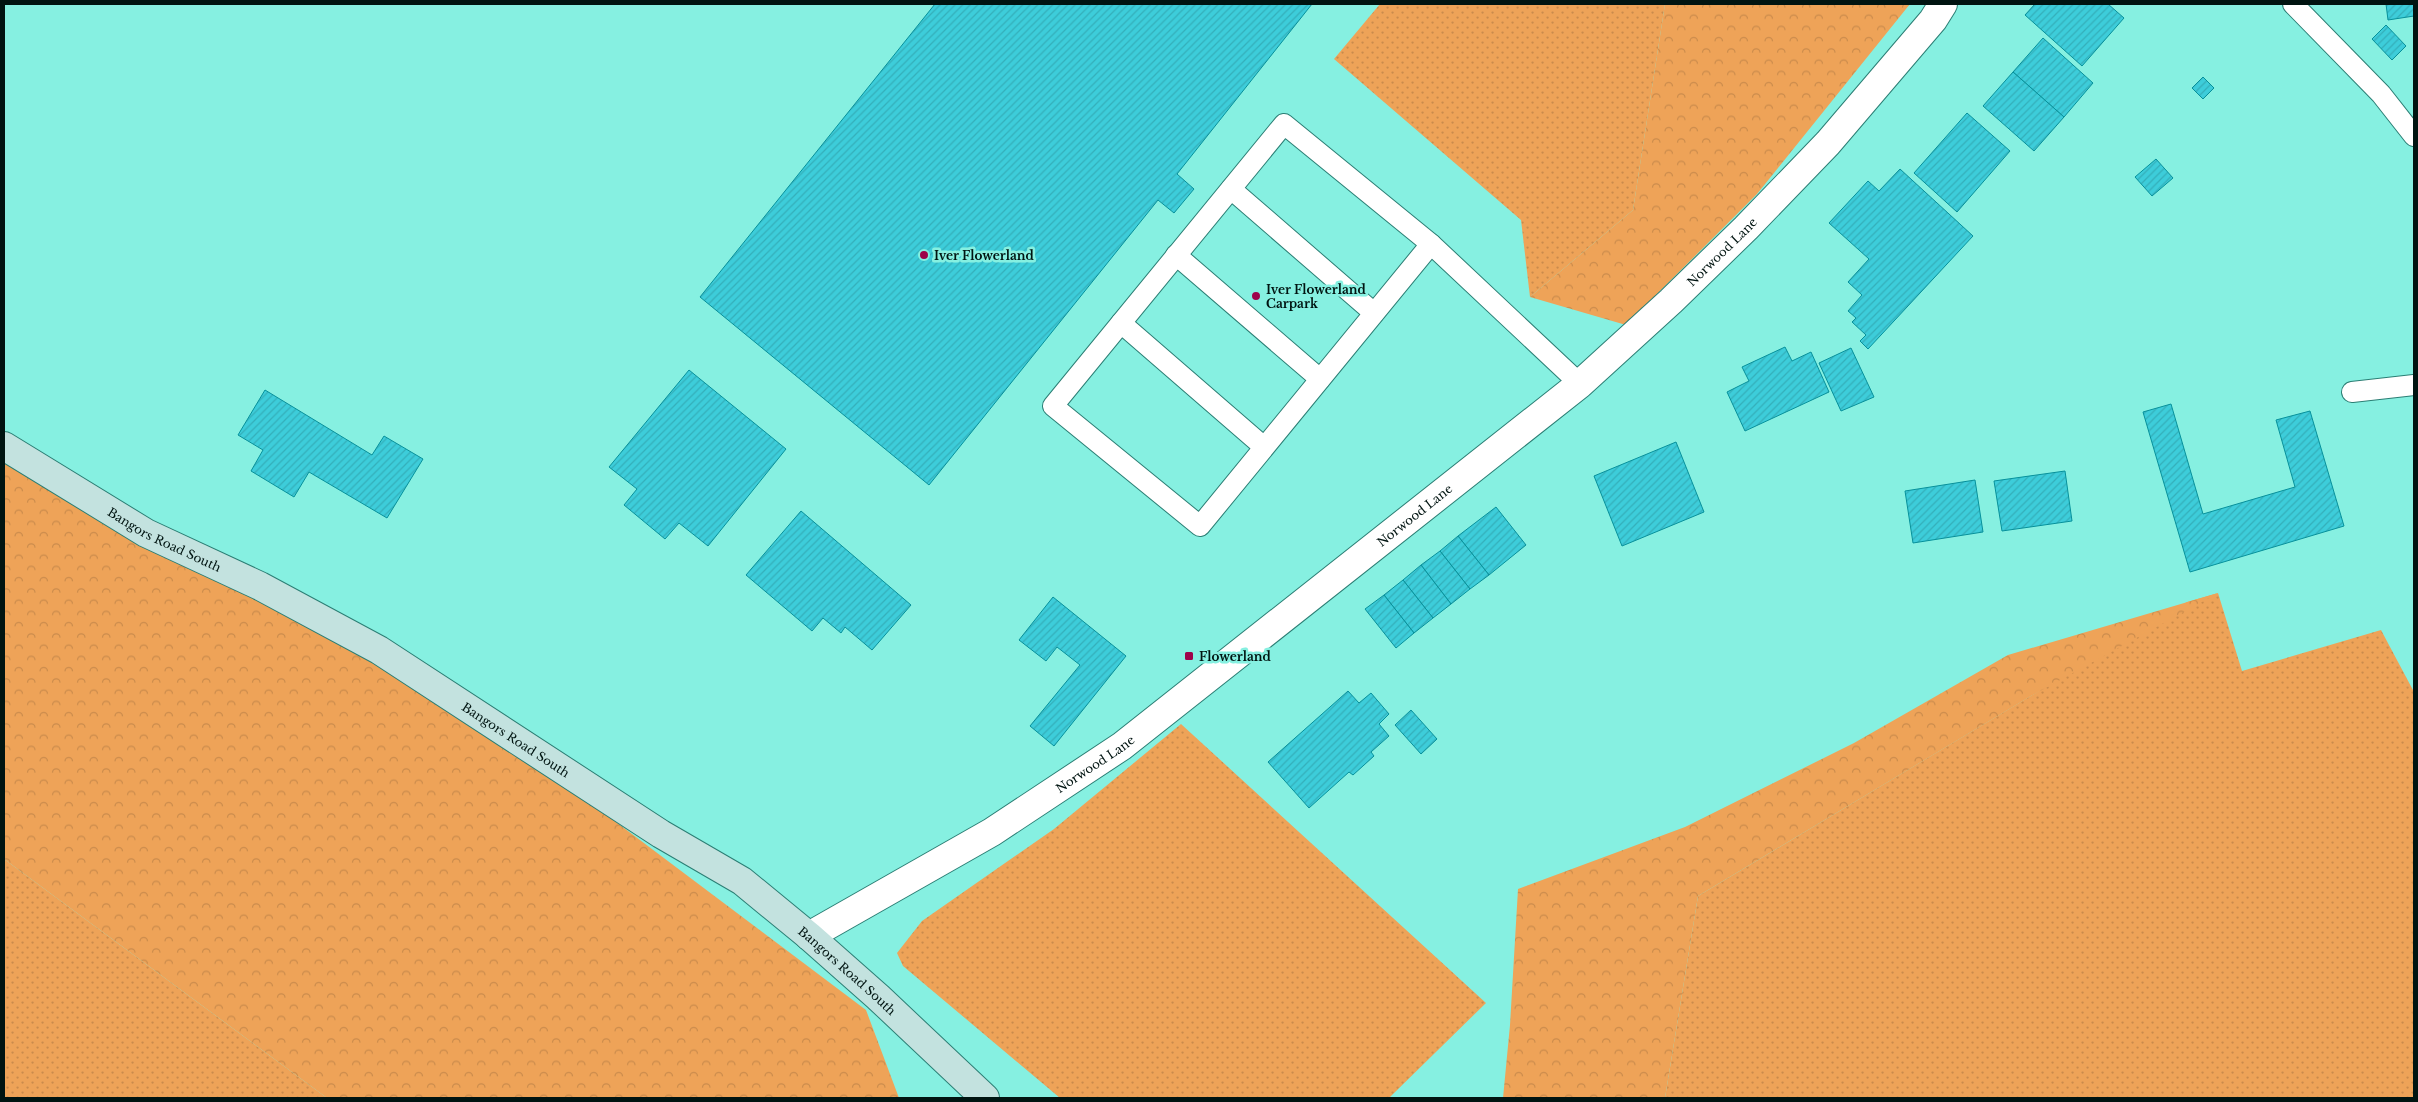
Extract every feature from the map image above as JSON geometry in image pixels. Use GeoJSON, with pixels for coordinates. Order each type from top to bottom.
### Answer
{"type":"FeatureCollection","features":[{"type":"Feature","properties":{"kind":"street","name":"Norwood Lane"},"geometry":{"type":"LineString","coordinates":[[809,936],[992,832],[1122,746],[1580,384],[1671,301],[1828,144],[1933,20],[1943,4]]}},
{"type":"Feature","properties":{"kind":"street","name":"Bangors Road South"},"geometry":{"type":"LineString","coordinates":[[4,446],[146,533],[260,586],[379,650],[661,834],[742,881],[809,936],[984,1098]]}},
{"type":"Feature","properties":{"kind":"lane"},"geometry":{"type":"LineString","coordinates":[[2293,4],[2381,94],[2414,136]]}},
{"type":"Feature","properties":{"kind":"lane"},"geometry":{"type":"LineString","coordinates":[[1431,244],[1200,526],[1053,406],[1284,124],[1431,244],[1580,384]]}},
{"type":"Feature","properties":{"kind":"lane"},"geometry":{"type":"LineString","coordinates":[[1231,189],[1374,313]]}},
{"type":"Feature","properties":{"kind":"lane"},"geometry":{"type":"LineString","coordinates":[[1176,255],[1320,379]]}},
{"type":"Feature","properties":{"kind":"lane"},"geometry":{"type":"LineString","coordinates":[[1121,323],[1264,447]]}},
{"type":"Feature","properties":{"kind":"lane"},"geometry":{"type":"LineString","coordinates":[[2352,392],[2414,385]]}},
{"type":"Feature","properties":{"kind":"green space"},"geometry":{"type":"Polygon","coordinates":[[[1380,4],[1665,4],[1633,210],[1530,297],[1521,220],[1334,59],[1380,4]]]}},
{"type":"Feature","properties":{"kind":"green space"},"geometry":{"type":"Polygon","coordinates":[[[1665,4],[1910,4],[1757,194],[1626,325],[1530,297],[1633,210],[1665,4]]]}},
{"type":"Feature","properties":{"kind":"green space"},"geometry":{"type":"Polygon","coordinates":[[[4,461],[455,701],[866,1010],[899,1098],[327,1098],[4,859],[4,461]]]}},
{"type":"Feature","properties":{"kind":"green space"},"geometry":{"type":"Polygon","coordinates":[[[2218,593],[2242,671],[2381,630],[2414,692],[2414,1098],[1665,1098],[1698,896],[2187,602],[2218,593]]]}},
{"type":"Feature","properties":{"kind":"green space"},"geometry":{"type":"Polygon","coordinates":[[[2218,593],[2031,696],[1698,896],[1665,1098],[1503,1098],[1510,1025],[1518,889],[1685,827],[1854,743],[2008,655],[2218,593]]]}},
{"type":"Feature","properties":{"kind":"green space"},"geometry":{"type":"Polygon","coordinates":[[[1181,724],[1486,1003],[1389,1098],[1060,1098],[903,966],[897,953],[922,921],[1054,829],[1181,724]]]}},
{"type":"Feature","properties":{"kind":"green space"},"geometry":{"type":"Polygon","coordinates":[[[4,859],[327,1098],[4,1098],[4,859]]]}},
{"type":"Feature","properties":{"kind":"building","name":"Iver Flowerland"},"geometry":{"type":"Polygon","coordinates":[[[935,4],[1312,4],[1177,174],[1194,189],[1174,213],[1158,200],[929,485],[700,297],[935,4]]]}},
{"type":"Feature","properties":{"kind":"building"},"geometry":{"type":"Polygon","coordinates":[[[2035,4],[2108,4],[2124,18],[2082,66],[2025,15],[2035,4]]]}},
{"type":"Feature","properties":{"kind":"building"},"geometry":{"type":"Polygon","coordinates":[[[2386,4],[2414,4],[2414,16],[2388,20],[2386,4]]]}},
{"type":"Feature","properties":{"kind":"building"},"geometry":{"type":"Polygon","coordinates":[[[2386,25],[2406,46],[2392,60],[2372,39],[2386,25]]]}},
{"type":"Feature","properties":{"kind":"building"},"geometry":{"type":"Polygon","coordinates":[[[2043,38],[2093,83],[2064,117],[2013,72],[2043,38]]]}},
{"type":"Feature","properties":{"kind":"building"},"geometry":{"type":"Polygon","coordinates":[[[2013,72],[2064,117],[2034,151],[1983,106],[2013,72]]]}},
{"type":"Feature","properties":{"kind":"building"},"geometry":{"type":"Polygon","coordinates":[[[2203,77],[2214,88],[2203,99],[2192,88],[2203,77]]]}},
{"type":"Feature","properties":{"kind":"building"},"geometry":{"type":"Polygon","coordinates":[[[1967,113],[2010,151],[1957,212],[1914,173],[1967,113]]]}},
{"type":"Feature","properties":{"kind":"building"},"geometry":{"type":"Polygon","coordinates":[[[2156,159],[2173,178],[2152,196],[2135,177],[2156,159]]]}},
{"type":"Feature","properties":{"kind":"building"},"geometry":{"type":"Polygon","coordinates":[[[1900,169],[1973,236],[1868,349],[1860,341],[1866,335],[1852,322],[1856,318],[1848,311],[1862,295],[1848,282],[1869,259],[1829,223],[1868,181],[1879,191],[1900,169]]]}},
{"type":"Feature","properties":{"kind":"building"},"geometry":{"type":"Polygon","coordinates":[[[1785,347],[1792,361],[1811,352],[1829,392],[1745,431],[1727,392],[1749,381],[1742,367],[1785,347]]]}},
{"type":"Feature","properties":{"kind":"building"},"geometry":{"type":"Polygon","coordinates":[[[1851,348],[1874,397],[1841,411],[1819,363],[1851,348]]]}},
{"type":"Feature","properties":{"kind":"building"},"geometry":{"type":"Polygon","coordinates":[[[689,370],[786,449],[708,546],[679,523],[665,539],[624,505],[637,489],[609,467],[689,370]]]}},
{"type":"Feature","properties":{"kind":"building"},"geometry":{"type":"Polygon","coordinates":[[[265,390],[372,455],[384,436],[423,459],[387,518],[309,472],[294,497],[251,471],[263,450],[238,435],[265,390]]]}},
{"type":"Feature","properties":{"kind":"building"},"geometry":{"type":"Polygon","coordinates":[[[2171,404],[2203,514],[2295,487],[2276,420],[2310,411],[2344,526],[2190,572],[2143,412],[2171,404]]]}},
{"type":"Feature","properties":{"kind":"building"},"geometry":{"type":"Polygon","coordinates":[[[1676,442],[1704,512],[1622,546],[1594,476],[1676,442]]]}},
{"type":"Feature","properties":{"kind":"building"},"geometry":{"type":"Polygon","coordinates":[[[2065,471],[2072,521],[2002,531],[1994,481],[2065,471]]]}},
{"type":"Feature","properties":{"kind":"building"},"geometry":{"type":"Polygon","coordinates":[[[1975,480],[1983,532],[1913,543],[1905,491],[1975,480]]]}},
{"type":"Feature","properties":{"kind":"building"},"geometry":{"type":"Polygon","coordinates":[[[1496,507],[1526,545],[1489,575],[1458,536],[1496,507]]]}},
{"type":"Feature","properties":{"kind":"building"},"geometry":{"type":"Polygon","coordinates":[[[801,511],[911,605],[872,650],[845,627],[841,633],[823,618],[812,631],[746,575],[801,511]]]}},
{"type":"Feature","properties":{"kind":"building"},"geometry":{"type":"Polygon","coordinates":[[[1458,536],[1489,575],[1470,589],[1440,551],[1458,536]]]}},
{"type":"Feature","properties":{"kind":"building"},"geometry":{"type":"Polygon","coordinates":[[[1440,551],[1470,589],[1451,604],[1421,565],[1440,551]]]}},
{"type":"Feature","properties":{"kind":"building"},"geometry":{"type":"Polygon","coordinates":[[[1421,565],[1451,604],[1433,618],[1403,580],[1421,565]]]}},
{"type":"Feature","properties":{"kind":"building"},"geometry":{"type":"Polygon","coordinates":[[[1403,580],[1433,618],[1414,633],[1384,595],[1403,580]]]}},
{"type":"Feature","properties":{"kind":"building"},"geometry":{"type":"Polygon","coordinates":[[[1384,595],[1414,633],[1396,648],[1365,609],[1384,595]]]}},
{"type":"Feature","properties":{"kind":"building"},"geometry":{"type":"Polygon","coordinates":[[[1053,597],[1126,656],[1054,746],[1030,726],[1080,665],[1057,647],[1046,661],[1019,640],[1053,597]]]}},
{"type":"Feature","properties":{"kind":"building"},"geometry":{"type":"Polygon","coordinates":[[[1348,691],[1359,703],[1371,693],[1389,714],[1379,724],[1389,736],[1371,752],[1374,756],[1353,775],[1349,772],[1309,808],[1268,762],[1348,691]]]}},
{"type":"Feature","properties":{"kind":"building"},"geometry":{"type":"Polygon","coordinates":[[[1411,710],[1437,739],[1421,754],[1395,725],[1411,710]]]}},
{"type":"Feature","properties":{"kind":"place","name":"Iver Flowerland"},"geometry":{"type":"Point","coordinates":[924,255]}},
{"type":"Feature","properties":{"kind":"place","name":"Iver Flowerland Carpark"},"geometry":{"type":"Point","coordinates":[1256,296]}},
{"type":"Feature","properties":{"kind":"place","name":"Flowerland"},"geometry":{"type":"Point","coordinates":[1189,656]}}]}
